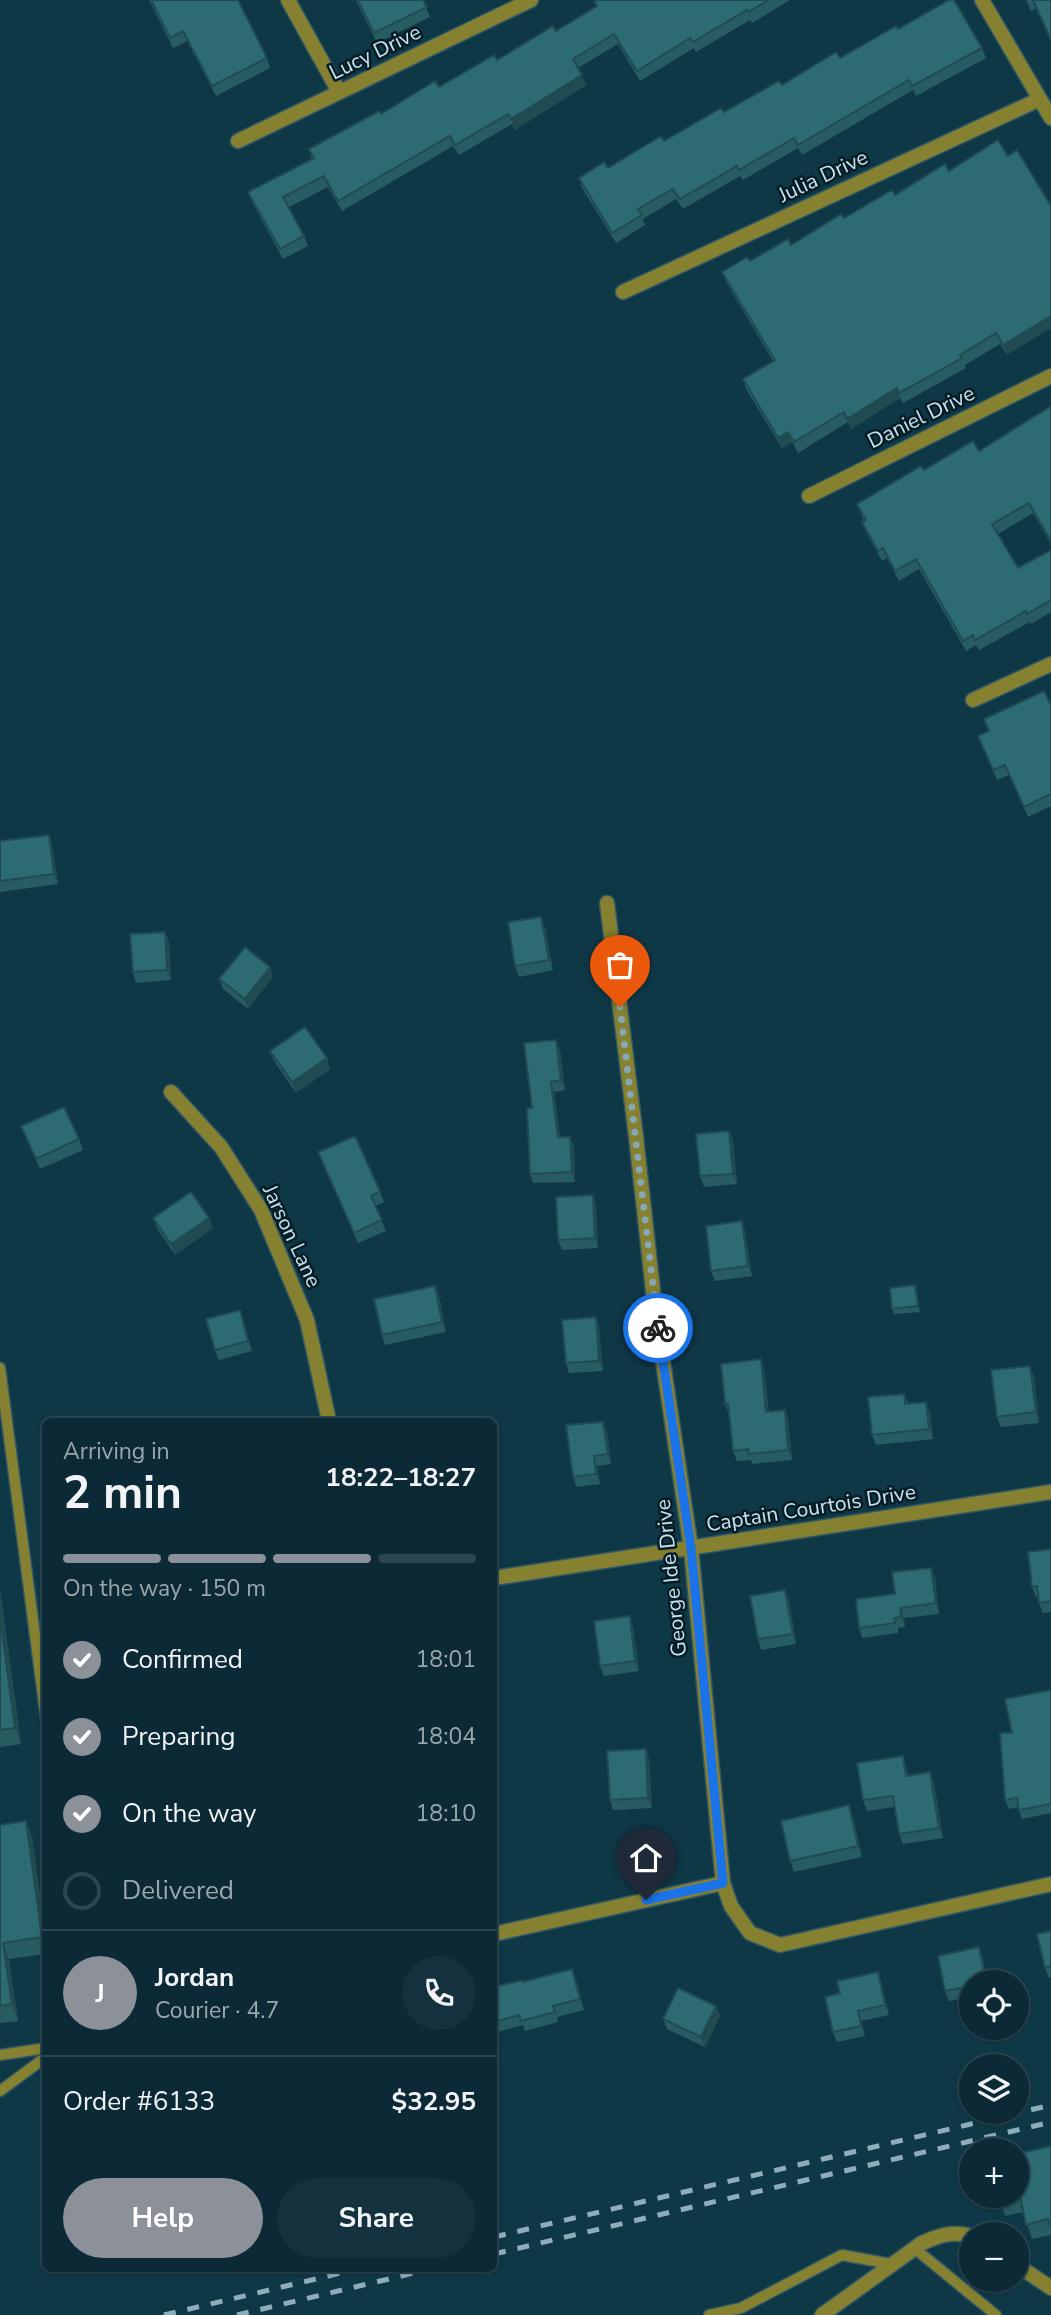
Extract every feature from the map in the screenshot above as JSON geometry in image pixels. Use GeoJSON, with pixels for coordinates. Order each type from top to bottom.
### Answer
{"type":"FeatureCollection","features":[{"type":"Feature","properties":{"kind":"street"},"geometry":{"type":"LineString","coordinates":[[288,0],[339,92]]}},
{"type":"Feature","properties":{"kind":"street","name":"Lucy Drive"},"geometry":{"type":"LineString","coordinates":[[238,141],[531,0]]}},
{"type":"Feature","properties":{"kind":"street"},"geometry":{"type":"LineString","coordinates":[[982,0],[1051,118]]}},
{"type":"Feature","properties":{"kind":"street","name":"Julia Drive"},"geometry":{"type":"LineString","coordinates":[[623,292],[1040,99]]}},
{"type":"Feature","properties":{"kind":"street","name":"Daniel Drive"},"geometry":{"type":"LineString","coordinates":[[809,496],[1051,376]]}},
{"type":"Feature","properties":{"kind":"street"},"geometry":{"type":"LineString","coordinates":[[973,700],[1051,664]]}},
{"type":"Feature","properties":{"kind":"street","name":"George Ide Drive"},"geometry":{"type":"LineString","coordinates":[[607,904],[655,1309],[691,1548],[723,1883],[731,1906],[750,1933],[780,1945],[1051,1884]]}},
{"type":"Feature","properties":{"kind":"street","name":"Jarson Lane"},"geometry":{"type":"LineString","coordinates":[[171,1092],[221,1147],[261,1210],[307,1320],[328,1418]]}},
{"type":"Feature","properties":{"kind":"street","name":"Captain Courtois Drive"},"geometry":{"type":"LineString","coordinates":[[497,1578],[1051,1492]]}},
{"type":"Feature","properties":{"kind":"street"},"geometry":{"type":"LineString","coordinates":[[497,1933],[723,1883]]}},
{"type":"Feature","properties":{"kind":"street"},"geometry":{"type":"LineString","coordinates":[[822,2315],[914,2248],[939,2235],[959,2233]]}},
{"type":"Feature","properties":{"kind":"street"},"geometry":{"type":"LineString","coordinates":[[1029,2273],[1051,2288]]}},
{"type":"Feature","properties":{"kind":"lane"},"geometry":{"type":"LineString","coordinates":[[0,1368],[42,1688]]}},
{"type":"Feature","properties":{"kind":"lane"},"geometry":{"type":"LineString","coordinates":[[0,2055],[42,2049]]}},
{"type":"Feature","properties":{"kind":"lane"},"geometry":{"type":"LineString","coordinates":[[0,2091],[42,2060]]}},
{"type":"Feature","properties":{"kind":"lane"},"geometry":{"type":"LineString","coordinates":[[914,2248],[996,2315]]}},
{"type":"Feature","properties":{"kind":"lane"},"geometry":{"type":"LineString","coordinates":[[709,2315],[741,2308],[842,2255],[891,2264]]}},
{"type":"Feature","properties":{"kind":"building"},"geometry":{"type":"Polygon","coordinates":[[[151,0],[238,0],[267,58],[212,86],[183,31],[170,38],[151,0]]]}},
{"type":"Feature","properties":{"kind":"building"},"geometry":{"type":"Polygon","coordinates":[[[358,0],[423,0],[427,7],[374,33],[358,0]]]}},
{"type":"Feature","properties":{"kind":"building"},"geometry":{"type":"Polygon","coordinates":[[[769,0],[693,42],[690,38],[637,71],[614,34],[573,59],[582,75],[511,119],[508,114],[455,145],[450,136],[338,201],[324,176],[283,197],[304,236],[280,249],[248,192],[314,158],[309,149],[379,111],[381,114],[435,81],[439,87],[494,55],[497,60],[553,26],[556,31],[597,6],[594,2],[769,0]]]}},
{"type":"Feature","properties":{"kind":"building"},"geometry":{"type":"Polygon","coordinates":[[[949,0],[954,0],[982,48],[912,86],[909,80],[798,145],[794,138],[739,170],[737,166],[680,199],[673,189],[638,209],[642,215],[612,233],[579,178],[604,162],[608,168],[661,136],[664,141],[721,108],[724,112],[779,81],[782,85],[836,52],[840,58],[949,0]]]}},
{"type":"Feature","properties":{"kind":"building"},"geometry":{"type":"Polygon","coordinates":[[[1033,0],[1051,0],[1051,40],[1033,0]]]}},
{"type":"Feature","properties":{"kind":"building"},"geometry":{"type":"Polygon","coordinates":[[[998,140],[1008,156],[1017,150],[1051,206],[1051,316],[1003,345],[996,333],[960,355],[962,358],[899,393],[897,388],[847,419],[844,412],[794,442],[788,432],[778,438],[743,379],[775,360],[722,272],[747,257],[750,261],[788,239],[791,245],[841,214],[844,218],[892,190],[895,195],[945,164],[949,171],[998,140]]]}},
{"type":"Feature","properties":{"kind":"building"},"geometry":{"type":"Polygon","coordinates":[[[1051,406],[1051,541],[1029,503],[992,524],[1018,568],[1051,550],[1051,600],[975,640],[973,635],[963,641],[916,559],[895,571],[883,548],[878,551],[862,522],[866,520],[857,504],[921,466],[924,470],[973,441],[979,451],[1051,406]]]}},
{"type":"Feature","properties":{"kind":"building"},"geometry":{"type":"Polygon","coordinates":[[[1044,691],[1051,705],[1051,794],[1024,807],[1005,765],[993,770],[978,736],[989,731],[984,719],[1044,691]]]}},
{"type":"Feature","properties":{"kind":"building"},"geometry":{"type":"Polygon","coordinates":[[[49,835],[54,874],[0,881],[0,841],[49,835]]]}},
{"type":"Feature","properties":{"kind":"building"},"geometry":{"type":"Polygon","coordinates":[[[541,917],[549,960],[515,966],[508,922],[541,917]]]}},
{"type":"Feature","properties":{"kind":"building"},"geometry":{"type":"Polygon","coordinates":[[[165,932],[167,970],[133,972],[130,934],[165,932]]]}},
{"type":"Feature","properties":{"kind":"building"},"geometry":{"type":"Polygon","coordinates":[[[245,947],[270,967],[245,999],[219,979],[245,947]]]}},
{"type":"Feature","properties":{"kind":"building"},"geometry":{"type":"Polygon","coordinates":[[[305,1027],[327,1058],[292,1082],[270,1051],[305,1027]]]}},
{"type":"Feature","properties":{"kind":"building"},"geometry":{"type":"Polygon","coordinates":[[[556,1040],[561,1080],[551,1082],[558,1137],[570,1137],[572,1172],[530,1174],[527,1108],[532,1108],[524,1043],[556,1040]]]}},
{"type":"Feature","properties":{"kind":"building"},"geometry":{"type":"Polygon","coordinates":[[[64,1107],[79,1139],[36,1159],[21,1126],[64,1107]]]}},
{"type":"Feature","properties":{"kind":"building"},"geometry":{"type":"Polygon","coordinates":[[[729,1131],[733,1174],[700,1176],[696,1134],[729,1131]]]}},
{"type":"Feature","properties":{"kind":"building"},"geometry":{"type":"Polygon","coordinates":[[[355,1136],[380,1191],[371,1196],[382,1220],[354,1233],[318,1152],[355,1136]]]}},
{"type":"Feature","properties":{"kind":"building"},"geometry":{"type":"Polygon","coordinates":[[[191,1192],[209,1218],[171,1244],[153,1218],[191,1192]]]}},
{"type":"Feature","properties":{"kind":"building"},"geometry":{"type":"Polygon","coordinates":[[[593,1195],[595,1238],[558,1240],[556,1197],[593,1195]]]}},
{"type":"Feature","properties":{"kind":"building"},"geometry":{"type":"Polygon","coordinates":[[[742,1221],[748,1266],[711,1271],[706,1226],[742,1221]]]}},
{"type":"Feature","properties":{"kind":"building"},"geometry":{"type":"Polygon","coordinates":[[[915,1285],[918,1306],[892,1309],[890,1288],[915,1285]]]}},
{"type":"Feature","properties":{"kind":"building"},"geometry":{"type":"Polygon","coordinates":[[[435,1286],[442,1322],[382,1335],[374,1299],[435,1286]]]}},
{"type":"Feature","properties":{"kind":"building"},"geometry":{"type":"Polygon","coordinates":[[[240,1310],[248,1341],[215,1350],[206,1319],[240,1310]]]}},
{"type":"Feature","properties":{"kind":"building"},"geometry":{"type":"Polygon","coordinates":[[[596,1317],[599,1361],[566,1363],[562,1320],[596,1317]]]}},
{"type":"Feature","properties":{"kind":"building"},"geometry":{"type":"Polygon","coordinates":[[[761,1359],[766,1412],[785,1410],[788,1450],[749,1454],[748,1449],[733,1451],[721,1364],[761,1359]]]}},
{"type":"Feature","properties":{"kind":"building"},"geometry":{"type":"Polygon","coordinates":[[[1030,1366],[1036,1412],[997,1417],[991,1370],[1030,1366]]]}},
{"type":"Feature","properties":{"kind":"building"},"geometry":{"type":"Polygon","coordinates":[[[904,1394],[905,1404],[926,1402],[929,1429],[872,1435],[868,1397],[904,1394]]]}},
{"type":"Feature","properties":{"kind":"building"},"geometry":{"type":"Polygon","coordinates":[[[603,1422],[608,1454],[594,1456],[596,1474],[573,1477],[566,1425],[603,1422]]]}},
{"type":"Feature","properties":{"kind":"building"},"geometry":{"type":"Polygon","coordinates":[[[1051,1549],[1051,1601],[1039,1603],[1037,1586],[1032,1587],[1028,1552],[1051,1549]]]}},
{"type":"Feature","properties":{"kind":"building"},"geometry":{"type":"Polygon","coordinates":[[[931,1568],[936,1603],[900,1608],[901,1617],[894,1618],[895,1623],[859,1628],[856,1599],[895,1594],[892,1572],[931,1568]]]}},
{"type":"Feature","properties":{"kind":"building"},"geometry":{"type":"Polygon","coordinates":[[[785,1590],[793,1634],[758,1639],[750,1596],[785,1590]]]}},
{"type":"Feature","properties":{"kind":"building"},"geometry":{"type":"Polygon","coordinates":[[[630,1616],[635,1661],[600,1666],[594,1621],[630,1616]]]}},
{"type":"Feature","properties":{"kind":"building"},"geometry":{"type":"Polygon","coordinates":[[[0,1618],[15,1728],[0,1730],[0,1618]]]}},
{"type":"Feature","properties":{"kind":"building"},"geometry":{"type":"Polygon","coordinates":[[[1051,1690],[1051,1804],[1019,1810],[1017,1798],[1005,1800],[1000,1733],[1012,1733],[1005,1699],[1051,1690]]]}},
{"type":"Feature","properties":{"kind":"building"},"geometry":{"type":"Polygon","coordinates":[[[646,1749],[648,1798],[610,1800],[607,1751],[646,1749]]]}},
{"type":"Feature","properties":{"kind":"building"},"geometry":{"type":"Polygon","coordinates":[[[903,1756],[906,1776],[930,1772],[939,1828],[899,1834],[893,1796],[863,1800],[857,1763],[903,1756]]]}},
{"type":"Feature","properties":{"kind":"building"},"geometry":{"type":"Polygon","coordinates":[[[849,1805],[858,1846],[790,1861],[781,1821],[849,1805]]]}},
{"type":"Feature","properties":{"kind":"building"},"geometry":{"type":"Polygon","coordinates":[[[26,1821],[42,1937],[3,1943],[12,2004],[0,2006],[0,1825],[26,1821]]]}},
{"type":"Feature","properties":{"kind":"building"},"geometry":{"type":"Polygon","coordinates":[[[1051,1931],[1051,1966],[1045,1968],[1037,1934],[1051,1931]]]}},
{"type":"Feature","properties":{"kind":"building"},"geometry":{"type":"Polygon","coordinates":[[[979,1947],[983,1970],[959,1970],[959,1988],[945,1991],[938,1956],[979,1947]]]}},
{"type":"Feature","properties":{"kind":"building"},"geometry":{"type":"Polygon","coordinates":[[[572,1969],[580,1999],[553,2006],[555,2012],[521,2021],[519,2015],[497,2021],[497,1986],[572,1969]]]}},
{"type":"Feature","properties":{"kind":"building"},"geometry":{"type":"Polygon","coordinates":[[[878,1972],[885,2005],[858,2011],[861,2026],[833,2032],[825,1997],[840,1993],[837,1981],[878,1972]]]}},
{"type":"Feature","properties":{"kind":"building"},"geometry":{"type":"Polygon","coordinates":[[[678,1988],[716,2006],[701,2037],[663,2019],[678,1988]]]}},
{"type":"Feature","properties":{"kind":"building"},"geometry":{"type":"Polygon","coordinates":[[[1051,2146],[1051,2228],[1048,2219],[1029,2224],[1025,2222],[1022,2208],[1029,2208],[1029,2151],[1051,2146]]]}},
{"type":"Feature","properties":{"kind":"railway"},"geometry":{"type":"LineString","coordinates":[[497,2236],[1051,2105]]}},
{"type":"Feature","properties":{"kind":"railway"},"geometry":{"type":"LineString","coordinates":[[497,2253],[1051,2122]]}},
{"type":"Feature","properties":{"kind":"railway"},"geometry":{"type":"LineString","coordinates":[[164,2315],[345,2272]]}},
{"type":"Feature","properties":{"kind":"railway"},"geometry":{"type":"LineString","coordinates":[[237,2315],[418,2272]]}},
{"type":"Feature","properties":{"kind":"way so far"},"geometry":{"type":"LineString","coordinates":[[620,1007],[658,1328]]}},
{"type":"Feature","properties":{"kind":"route"},"geometry":{"type":"LineString","coordinates":[[646,1900],[723,1883],[691,1548],[658,1328]]}}]}
